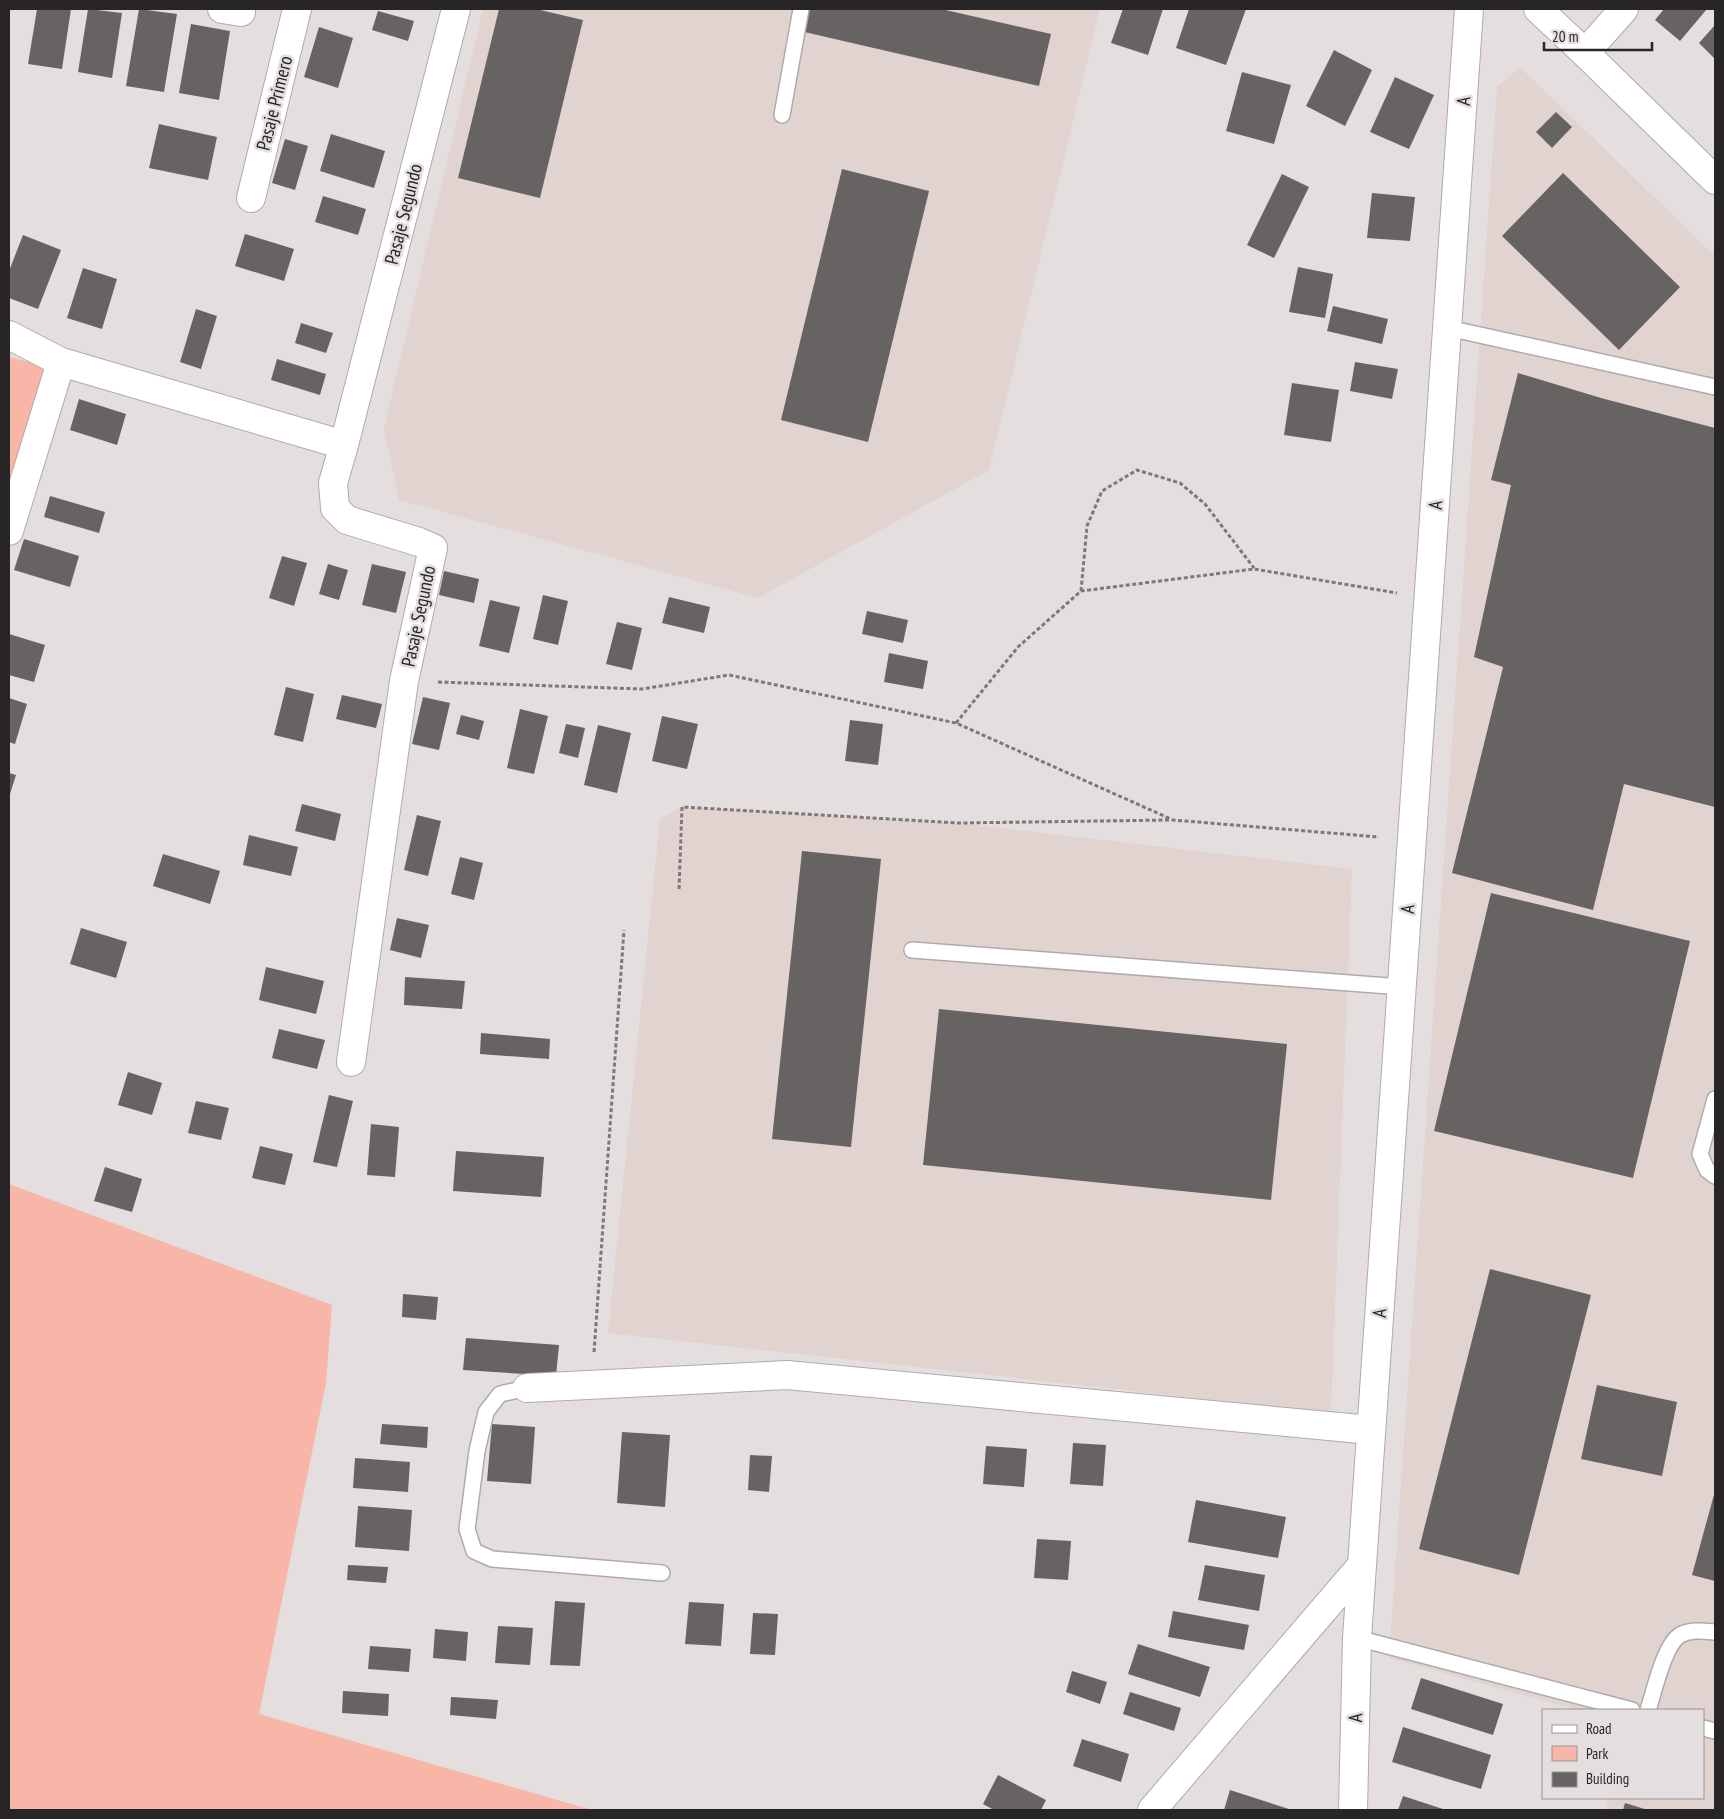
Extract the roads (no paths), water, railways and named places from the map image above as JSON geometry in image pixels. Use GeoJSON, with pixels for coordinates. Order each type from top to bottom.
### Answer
{"type":"FeatureCollection","features":[{"type":"Feature","properties":{"kind":"street","name":"Pasaje Primero"},"geometry":{"type":"LineString","coordinates":[[251,198],[297,9]]}},
{"type":"Feature","properties":{"kind":"street","name":"Pasaje Segundo"},"geometry":{"type":"LineString","coordinates":[[351,1062],[404,681],[432,548],[419,542],[347,520],[335,508],[333,483],[456,9]]}},
{"type":"Feature","properties":{"kind":"street","name":"A"},"geometry":{"type":"LineString","coordinates":[[1353,1810],[1357,1638],[1469,9]]}},
{"type":"Feature","properties":{"kind":"street"},"geometry":{"type":"LineString","coordinates":[[1538,9],[1715,180]]}},
{"type":"Feature","properties":{"kind":"street"},"geometry":{"type":"LineString","coordinates":[[1585,53],[1624,9]]}},
{"type":"Feature","properties":{"kind":"street"},"geometry":{"type":"LineString","coordinates":[[9,335],[61,362],[344,445]]}},
{"type":"Feature","properties":{"kind":"street"},"geometry":{"type":"LineString","coordinates":[[9,531],[61,362]]}},
{"type":"Feature","properties":{"kind":"street"},"geometry":{"type":"LineString","coordinates":[[527,1388],[787,1375],[1371,1430]]}},
{"type":"Feature","properties":{"kind":"street"},"geometry":{"type":"LineString","coordinates":[[1152,1810],[1362,1565]]}},
{"type":"Feature","properties":{"kind":"lane"},"geometry":{"type":"LineString","coordinates":[[782,115],[801,9]]}},
{"type":"Feature","properties":{"kind":"lane"},"geometry":{"type":"LineString","coordinates":[[1448,328],[1715,387]]}},
{"type":"Feature","properties":{"kind":"lane"},"geometry":{"type":"LineString","coordinates":[[912,950],[1402,987]]}},
{"type":"Feature","properties":{"kind":"lane"},"geometry":{"type":"LineString","coordinates":[[1715,1099],[1700,1154],[1707,1170],[1715,1176]]}},
{"type":"Feature","properties":{"kind":"lane"},"geometry":{"type":"LineString","coordinates":[[527,1388],[500,1394],[486,1412],[477,1451],[467,1529],[474,1551],[492,1559],[662,1574]]}},
{"type":"Feature","properties":{"kind":"lane"},"geometry":{"type":"LineString","coordinates":[[1648,1709],[1666,1654],[1680,1635],[1696,1630],[1715,1632]]}},
{"type":"Feature","properties":{"kind":"lane"},"geometry":{"type":"LineString","coordinates":[[1357,1638],[1628,1709]]}}]}
